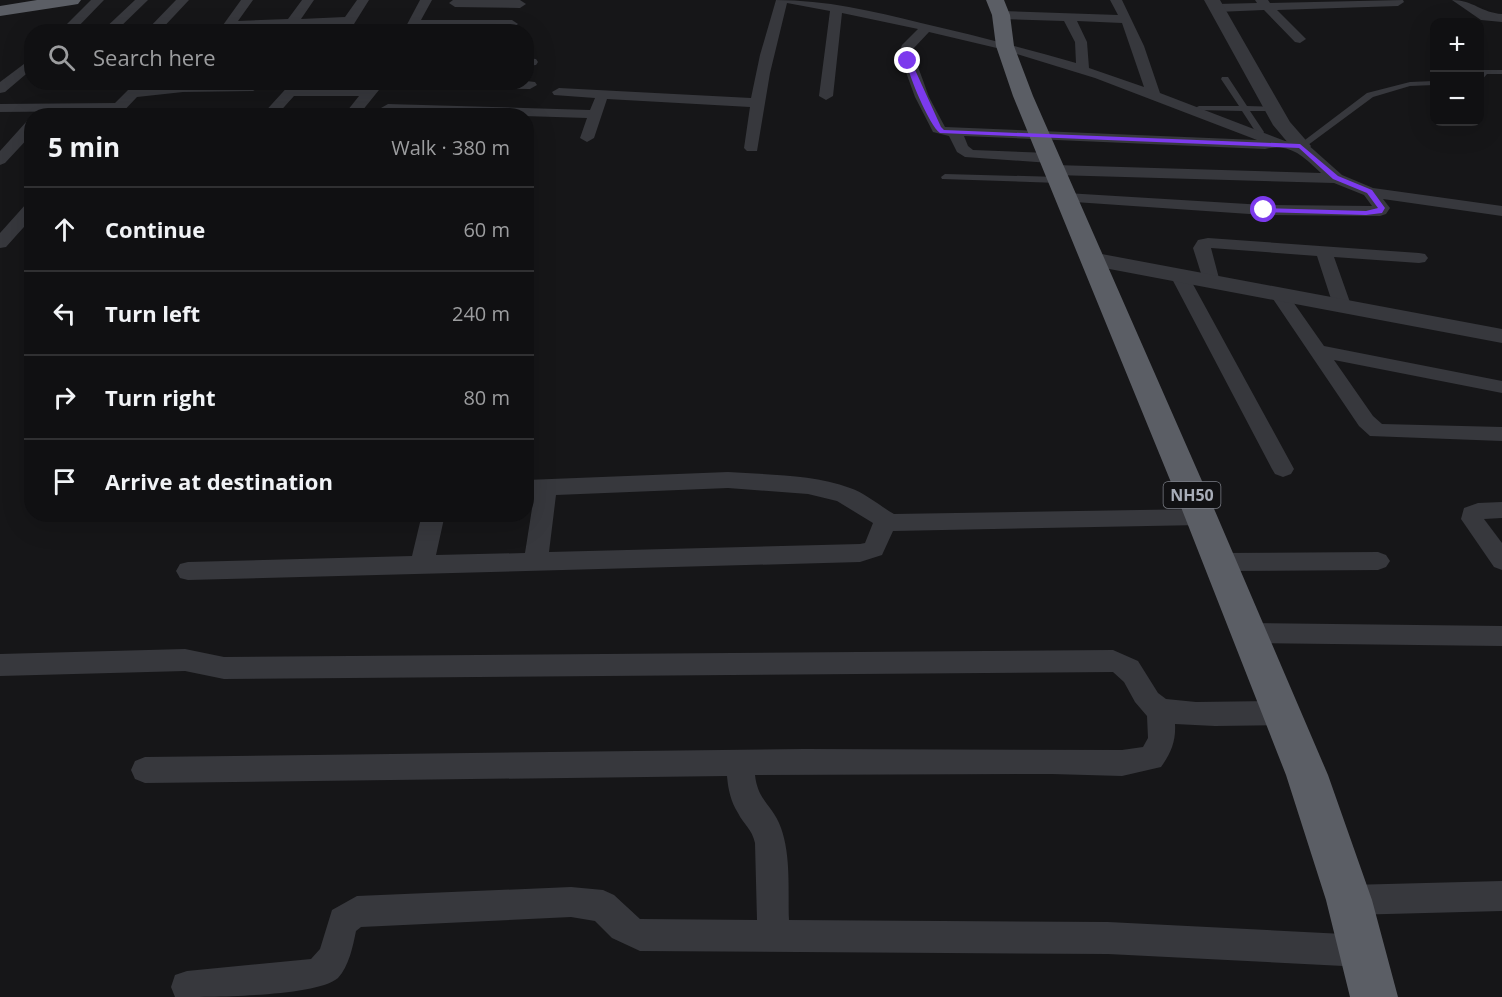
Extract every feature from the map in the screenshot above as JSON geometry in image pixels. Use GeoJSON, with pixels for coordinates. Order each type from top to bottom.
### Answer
{"type":"FeatureCollection","features":[{"type":"Feature","properties":{"kind":"highway"},"geometry":{"type":"LineString","coordinates":[[0,9],[50,0]]}},
{"type":"Feature","properties":{"kind":"highway"},"geometry":{"type":"LineString","coordinates":[[0,9],[72,0]]}},
{"type":"Feature","properties":{"kind":"highway","name":"NH50"},"geometry":{"type":"LineString","coordinates":[[1000,20],[1023,96],[1201,517],[1306,775],[1349,900],[1374,997]]}},
{"type":"Feature","properties":{"kind":"street"},"geometry":{"type":"LineString","coordinates":[[73,24],[98,0]]}},
{"type":"Feature","properties":{"kind":"street"},"geometry":{"type":"LineString","coordinates":[[116,24],[142,0]]}},
{"type":"Feature","properties":{"kind":"street"},"geometry":{"type":"LineString","coordinates":[[159,24],[183,0]]}},
{"type":"Feature","properties":{"kind":"street"},"geometry":{"type":"LineString","coordinates":[[229,24],[248,0]]}},
{"type":"Feature","properties":{"kind":"street"},"geometry":{"type":"LineString","coordinates":[[292,24],[308,0]]}},
{"type":"Feature","properties":{"kind":"street"},"geometry":{"type":"LineString","coordinates":[[349,24],[363,0]]}},
{"type":"Feature","properties":{"kind":"street"},"geometry":{"type":"LineString","coordinates":[[413,24],[426,0]]}},
{"type":"Feature","properties":{"kind":"street"},"geometry":{"type":"LineString","coordinates":[[752,148],[757,102],[772,32],[782,0]]}},
{"type":"Feature","properties":{"kind":"street"},"geometry":{"type":"LineString","coordinates":[[789,0],[811,2],[926,28],[1068,16],[1127,19]]}},
{"type":"Feature","properties":{"kind":"street"},"geometry":{"type":"LineString","coordinates":[[1116,0],[1144,59],[1153,94]]}},
{"type":"Feature","properties":{"kind":"street"},"geometry":{"type":"LineString","coordinates":[[1458,0],[1485,17],[1502,18]]}},
{"type":"Feature","properties":{"kind":"street"},"geometry":{"type":"LineString","coordinates":[[455,3],[520,2],[512,24]]}},
{"type":"Feature","properties":{"kind":"street"},"geometry":{"type":"LineString","coordinates":[[1292,146],[1215,4],[1398,2]]}},
{"type":"Feature","properties":{"kind":"street"},"geometry":{"type":"LineString","coordinates":[[1264,3],[1300,39]]}},
{"type":"Feature","properties":{"kind":"street"},"geometry":{"type":"LineString","coordinates":[[826,96],[837,9]]}},
{"type":"Feature","properties":{"kind":"street"},"geometry":{"type":"LineString","coordinates":[[1068,16],[1081,42],[1083,70]]}},
{"type":"Feature","properties":{"kind":"street"},"geometry":{"type":"LineString","coordinates":[[1000,20],[1083,70],[1292,146],[1336,178],[1370,192],[1502,211]]}},
{"type":"Feature","properties":{"kind":"street"},"geometry":{"type":"LineString","coordinates":[[292,24],[351,21]]}},
{"type":"Feature","properties":{"kind":"street"},"geometry":{"type":"LineString","coordinates":[[926,28],[907,48],[907,57],[938,129],[1055,168],[1336,178]]}},
{"type":"Feature","properties":{"kind":"street"},"geometry":{"type":"LineString","coordinates":[[0,89],[24,69]]}},
{"type":"Feature","properties":{"kind":"street"},"geometry":{"type":"LineString","coordinates":[[117,108],[133,93],[152,90]]}},
{"type":"Feature","properties":{"kind":"street"},"geometry":{"type":"LineString","coordinates":[[275,108],[292,90]]}},
{"type":"Feature","properties":{"kind":"street"},"geometry":{"type":"LineString","coordinates":[[357,108],[372,90]]}},
{"type":"Feature","properties":{"kind":"street"},"geometry":{"type":"LineString","coordinates":[[470,108],[479,90]]}},
{"type":"Feature","properties":{"kind":"street"},"geometry":{"type":"LineString","coordinates":[[560,92],[757,102]]}},
{"type":"Feature","properties":{"kind":"street"},"geometry":{"type":"LineString","coordinates":[[587,138],[603,95]]}},
{"type":"Feature","properties":{"kind":"street"},"geometry":{"type":"LineString","coordinates":[[0,108],[24,110]]}},
{"type":"Feature","properties":{"kind":"street"},"geometry":{"type":"LineString","coordinates":[[534,113],[596,114]]}},
{"type":"Feature","properties":{"kind":"street"},"geometry":{"type":"LineString","coordinates":[[0,160],[24,133]]}},
{"type":"Feature","properties":{"kind":"street"},"geometry":{"type":"LineString","coordinates":[[955,133],[962,149],[970,154],[1055,168],[1264,210],[1380,211],[1382,208],[1370,192]]}},
{"type":"Feature","properties":{"kind":"street"},"geometry":{"type":"LineString","coordinates":[[1055,168],[1292,146]]}},
{"type":"Feature","properties":{"kind":"street"},"geometry":{"type":"LineString","coordinates":[[0,243],[24,223]]}},
{"type":"Feature","properties":{"kind":"street"},"geometry":{"type":"LineString","coordinates":[[1211,282],[1202,248],[1204,244],[1419,258]]}},
{"type":"Feature","properties":{"kind":"street"},"geometry":{"type":"LineString","coordinates":[[1324,252],[1342,305]]}},
{"type":"Feature","properties":{"kind":"street"},"geometry":{"type":"LineString","coordinates":[[1091,259],[1180,277],[1278,292],[1502,336]]}},
{"type":"Feature","properties":{"kind":"street"},"geometry":{"type":"LineString","coordinates":[[1180,277],[1283,469]]}},
{"type":"Feature","properties":{"kind":"street"},"geometry":{"type":"LineString","coordinates":[[1278,292],[1366,421],[1377,431],[1502,434]]}},
{"type":"Feature","properties":{"kind":"street"},"geometry":{"type":"LineString","coordinates":[[1318,351],[1502,387]]}},
{"type":"Feature","properties":{"kind":"street"},"geometry":{"type":"LineString","coordinates":[[536,561],[536,488],[728,480],[808,486],[844,494],[890,522]]}},
{"type":"Feature","properties":{"kind":"street"},"geometry":{"type":"LineString","coordinates":[[1502,510],[1478,511],[1472,514],[1472,519],[1502,561]]}},
{"type":"Feature","properties":{"kind":"street"},"geometry":{"type":"LineString","coordinates":[[188,571],[860,553],[873,549],[878,531],[890,522],[1201,517]]}},
{"type":"Feature","properties":{"kind":"street"},"geometry":{"type":"LineString","coordinates":[[421,566],[432,522]]}},
{"type":"Feature","properties":{"kind":"street"},"geometry":{"type":"LineString","coordinates":[[1219,562],[1378,561]]}},
{"type":"Feature","properties":{"kind":"street"},"geometry":{"type":"LineString","coordinates":[[1248,633],[1502,636]]}},
{"type":"Feature","properties":{"kind":"street"},"geometry":{"type":"LineString","coordinates":[[0,665],[185,660],[224,668],[1113,661],[1125,663],[1130,668],[1148,700],[1160,710],[1188,714],[1281,713]]}},
{"type":"Feature","properties":{"kind":"street"},"geometry":{"type":"LineString","coordinates":[[145,770],[1053,761],[1122,764],[1151,758],[1158,749],[1162,738],[1160,710]]}},
{"type":"Feature","properties":{"kind":"street"},"geometry":{"type":"LineString","coordinates":[[740,763],[744,795],[748,805],[760,815],[770,844],[773,937]]}},
{"type":"Feature","properties":{"kind":"street"},"geometry":{"type":"LineString","coordinates":[[1349,900],[1502,896]]}},
{"type":"Feature","properties":{"kind":"street"},"geometry":{"type":"LineString","coordinates":[[188,987],[314,975],[325,971],[332,962],[343,921],[357,912],[588,902],[603,906],[616,923],[640,935],[1108,938],[1363,951]]}},
{"type":"Feature","properties":{"kind":"lane"},"geometry":{"type":"LineString","coordinates":[[1484,73],[1502,72]]}},
{"type":"Feature","properties":{"kind":"lane"},"geometry":{"type":"LineString","coordinates":[[1225,79],[1260,132]]}},
{"type":"Feature","properties":{"kind":"lane"},"geometry":{"type":"LineString","coordinates":[[1292,146],[1370,95],[1410,84],[1430,83]]}},
{"type":"Feature","properties":{"kind":"lane"},"geometry":{"type":"LineString","coordinates":[[1199,108],[1273,109]]}},
{"type":"Feature","properties":{"kind":"lane"},"geometry":{"type":"LineString","coordinates":[[945,177],[1055,168]]}},
{"type":"Feature","properties":{"kind":"route"},"geometry":{"type":"LineString","coordinates":[[908,61],[922,97],[938,129],[942,131],[1300,146],[1336,178],[1370,192],[1382,208],[1380,211],[1366,213],[1264,210]]}}]}
